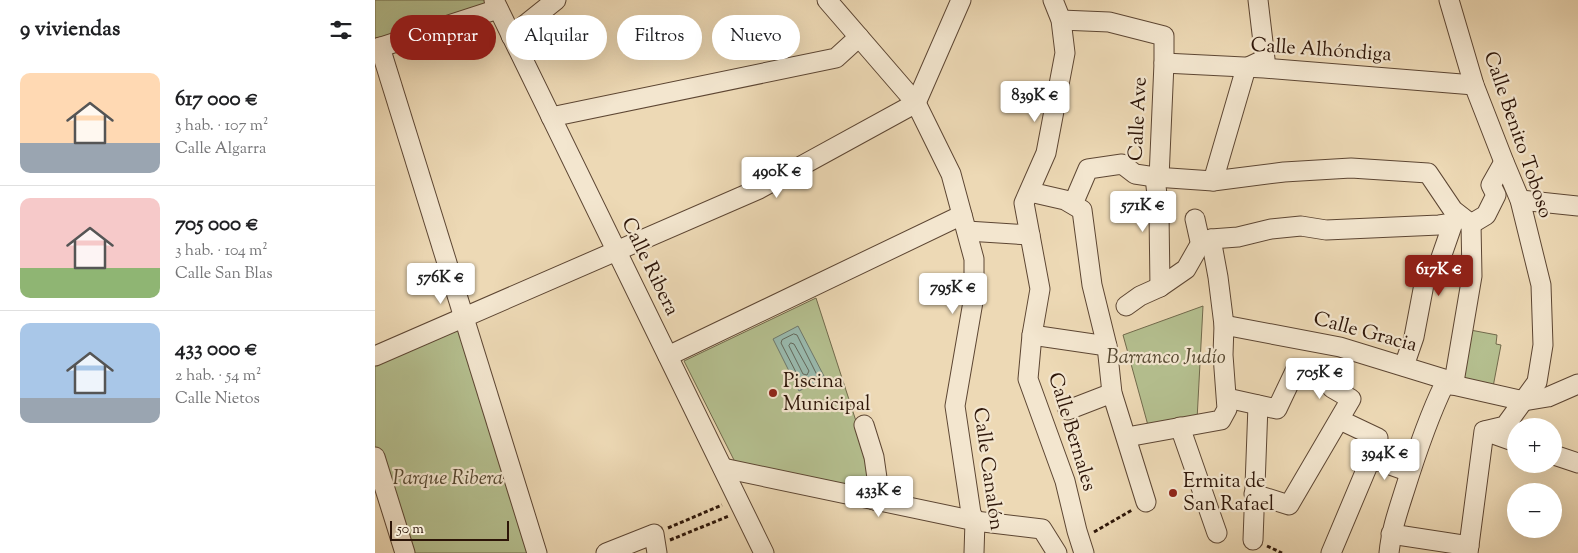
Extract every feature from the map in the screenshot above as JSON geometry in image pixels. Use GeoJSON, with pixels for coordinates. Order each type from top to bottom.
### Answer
{"type":"FeatureCollection","features":[{"type":"Feature","properties":{"kind":"street"},"geometry":{"type":"LineString","coordinates":[[537,15],[556,0]]}},
{"type":"Feature","properties":{"kind":"street","name":"Calle Canalón"},"geometry":{"type":"LineString","coordinates":[[827,0],[916,103],[951,174],[975,259],[974,296],[955,406],[971,513],[975,521],[973,552]]}},
{"type":"Feature","properties":{"kind":"street"},"geometry":{"type":"LineString","coordinates":[[375,356],[759,189],[916,103],[961,0]]}},
{"type":"Feature","properties":{"kind":"street","name":"Calle Bernales"},"geometry":{"type":"LineString","coordinates":[[1053,0],[1061,20],[1065,53],[1046,153],[1024,203],[1040,289],[1031,335],[1028,379],[1065,481],[1082,546]]}},
{"type":"Feature","properties":{"kind":"street"},"geometry":{"type":"LineString","coordinates":[[1213,181],[1246,68],[1265,59],[1258,0]]}},
{"type":"Feature","properties":{"kind":"street","name":"Calle Benito Toboso"},"geometry":{"type":"LineString","coordinates":[[1449,0],[1473,85],[1520,200],[1541,285],[1543,345],[1537,382],[1505,426],[1484,431]]}},
{"type":"Feature","properties":{"kind":"street"},"geometry":{"type":"LineString","coordinates":[[496,4],[378,48],[537,553]]}},
{"type":"Feature","properties":{"kind":"street","name":"Calle Ribera"},"geometry":{"type":"LineString","coordinates":[[496,4],[506,25]]}},
{"type":"Feature","properties":{"kind":"street","name":"Calle Ave"},"geometry":{"type":"LineString","coordinates":[[1061,20],[1109,22],[1164,36],[1157,177],[1159,287]]}},
{"type":"Feature","properties":{"kind":"street"},"geometry":{"type":"LineString","coordinates":[[551,117],[836,58],[859,37]]}},
{"type":"Feature","properties":{"kind":"street","name":"Calle Ribera"},"geometry":{"type":"LineString","coordinates":[[523,60],[764,553]]}},
{"type":"Feature","properties":{"kind":"street","name":"Calle Alhóndiga"},"geometry":{"type":"LineString","coordinates":[[1164,63],[1264,68],[1473,85]]}},
{"type":"Feature","properties":{"kind":"street"},"geometry":{"type":"LineString","coordinates":[[1126,306],[1140,296],[1159,287],[1186,268],[1198,248],[1205,243],[1271,229],[1301,226],[1326,230],[1439,225],[1486,215],[1496,195],[1491,185],[1504,162]]}},
{"type":"Feature","properties":{"kind":"street"},"geometry":{"type":"LineString","coordinates":[[1073,204],[1088,169],[1122,164],[1135,174],[1213,181],[1284,172],[1351,168],[1428,173],[1460,220],[1472,276],[1454,384],[1444,385],[1435,403],[1410,472],[1390,544],[1469,549],[1484,431],[1507,439]]}},
{"type":"Feature","properties":{"kind":"street"},"geometry":{"type":"LineString","coordinates":[[1030,192],[1065,200],[1082,210],[1092,285],[1107,346],[1112,393],[1146,502]]}},
{"type":"Feature","properties":{"kind":"street"},"geometry":{"type":"LineString","coordinates":[[1520,200],[1577,211]]}},
{"type":"Feature","properties":{"kind":"street"},"geometry":{"type":"LineString","coordinates":[[1127,437],[1221,420],[1227,409],[1223,355],[1224,325],[1218,277],[1195,219]]}},
{"type":"Feature","properties":{"kind":"street"},"geometry":{"type":"LineString","coordinates":[[1404,366],[1414,337],[1425,279],[1437,269],[1460,220]]}},
{"type":"Feature","properties":{"kind":"street"},"geometry":{"type":"LineString","coordinates":[[668,356],[965,223],[1030,235]]}},
{"type":"Feature","properties":{"kind":"street","name":"Calle Gracia"},"geometry":{"type":"LineString","coordinates":[[1224,325],[1317,342],[1391,364],[1404,366],[1454,384],[1524,401]]}},
{"type":"Feature","properties":{"kind":"street"},"geometry":{"type":"LineString","coordinates":[[1031,335],[1107,346]]}},
{"type":"Feature","properties":{"kind":"street"},"geometry":{"type":"LineString","coordinates":[[1227,398],[1277,409],[1296,369],[1335,378],[1332,388],[1351,399],[1289,506],[1254,494]]}},
{"type":"Feature","properties":{"kind":"street"},"geometry":{"type":"LineString","coordinates":[[1524,401],[1548,396],[1578,384]]}},
{"type":"Feature","properties":{"kind":"street"},"geometry":{"type":"LineString","coordinates":[[1068,410],[1112,393]]}},
{"type":"Feature","properties":{"kind":"street"},"geometry":{"type":"LineString","coordinates":[[1253,540],[1258,405]]}},
{"type":"Feature","properties":{"kind":"street"},"geometry":{"type":"LineString","coordinates":[[1331,553],[1378,438],[1340,420]]}},
{"type":"Feature","properties":{"kind":"street"},"geometry":{"type":"LineString","coordinates":[[864,425],[877,478],[874,500]]}},
{"type":"Feature","properties":{"kind":"street"},"geometry":{"type":"LineString","coordinates":[[1180,427],[1217,533]]}},
{"type":"Feature","properties":{"kind":"street"},"geometry":{"type":"LineString","coordinates":[[375,456],[405,553]]}},
{"type":"Feature","properties":{"kind":"street"},"geometry":{"type":"LineString","coordinates":[[1371,458],[1410,472]]}},
{"type":"Feature","properties":{"kind":"street"},"geometry":{"type":"LineString","coordinates":[[1562,458],[1578,463]]}},
{"type":"Feature","properties":{"kind":"street"},"geometry":{"type":"LineString","coordinates":[[723,468],[975,521],[1042,529],[1057,553]]}},
{"type":"Feature","properties":{"kind":"street"},"geometry":{"type":"LineString","coordinates":[[605,553],[655,544]]}},
{"type":"Feature","properties":{"kind":"path"},"geometry":{"type":"LineString","coordinates":[[1082,546],[1090,535],[1146,502]]}},
{"type":"Feature","properties":{"kind":"path"},"geometry":{"type":"LineString","coordinates":[[655,544],[740,504]]}},
{"type":"Feature","properties":{"kind":"path"},"geometry":{"type":"LineString","coordinates":[[655,544],[740,504]]}},
{"type":"Feature","properties":{"kind":"green space"},"geometry":{"type":"Polygon","coordinates":[[[375,0],[494,0],[458,15],[390,15],[390,43],[375,49],[375,0]]]}},
{"type":"Feature","properties":{"kind":"green space","name":"Piscina Municipal"},"geometry":{"type":"Polygon","coordinates":[[[816,298],[868,458],[869,486],[864,490],[735,462],[684,361],[816,298]]]}},
{"type":"Feature","properties":{"kind":"green space","name":"Barranco Judío"},"geometry":{"type":"Polygon","coordinates":[[[1203,306],[1197,420],[1149,429],[1123,335],[1203,306]]]}},
{"type":"Feature","properties":{"kind":"green space","name":"Parque Ribera"},"geometry":{"type":"Polygon","coordinates":[[[463,318],[537,553],[405,553],[375,457],[375,356],[463,318]]]}},
{"type":"Feature","properties":{"kind":"green space"},"geometry":{"type":"Polygon","coordinates":[[[1465,329],[1497,335],[1496,344],[1501,345],[1493,387],[1456,381],[1465,329]]]}},
{"type":"Feature","properties":{"kind":"water"},"geometry":{"type":"Polygon","coordinates":[[[798,326],[825,378],[799,391],[773,339],[798,326]]]}},
{"type":"Feature","properties":{"kind":"place","name":"Piscina Municipal"},"geometry":{"type":"Point","coordinates":[773,393]}},
{"type":"Feature","properties":{"kind":"place","name":"Ermita de San Rafael"},"geometry":{"type":"Point","coordinates":[1173,493]}}]}
